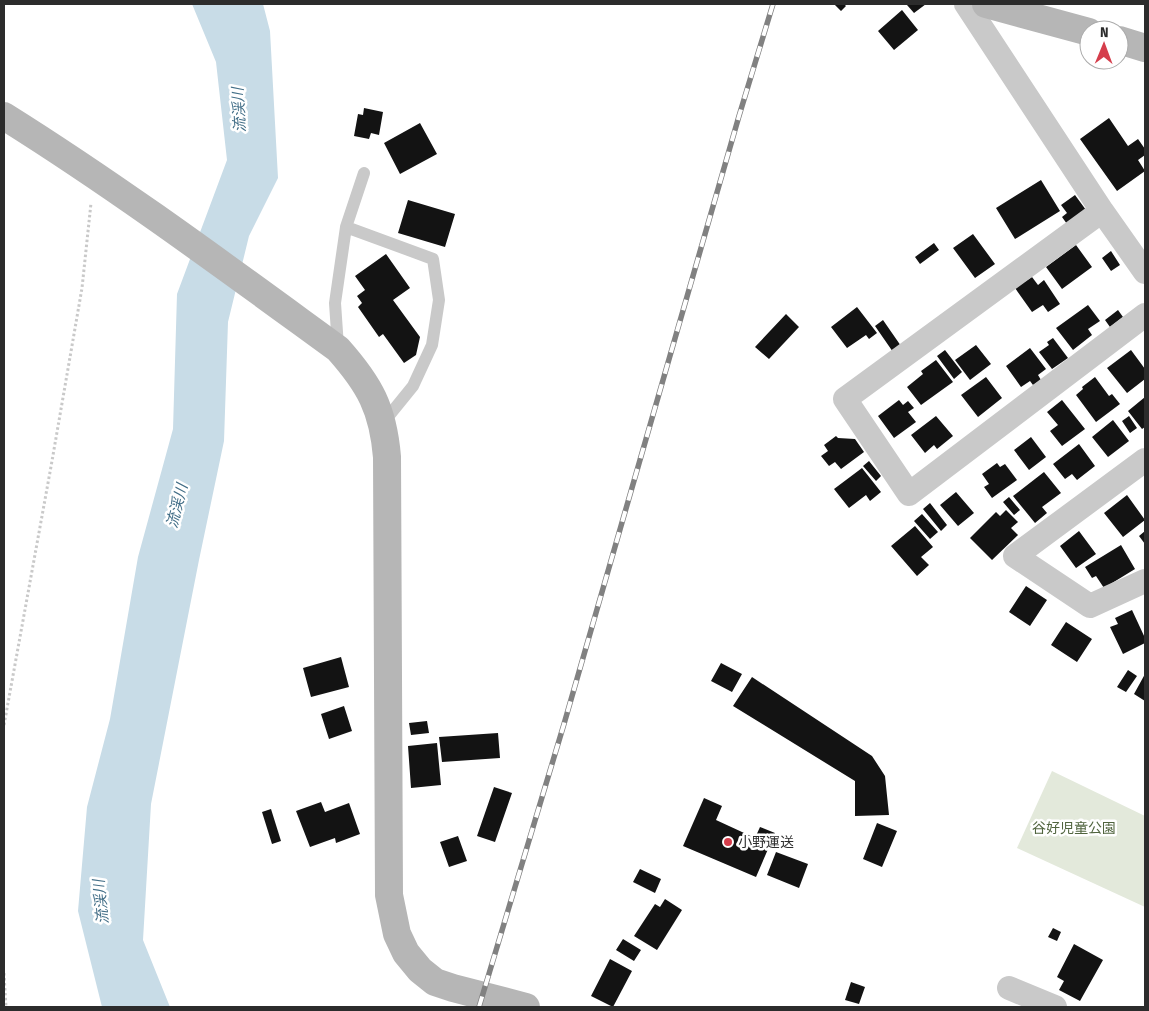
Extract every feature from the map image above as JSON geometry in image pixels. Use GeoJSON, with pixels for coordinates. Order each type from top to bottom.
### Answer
{"type":"FeatureCollection","features":[{"type":"Feature","properties":{"kind":"street"},"geometry":{"type":"LineString","coordinates":[[966,4],[1102,211],[1145,272]]}},
{"type":"Feature","properties":{"kind":"street"},"geometry":{"type":"LineString","coordinates":[[986,4],[1079,29]]}},
{"type":"Feature","properties":{"kind":"street"},"geometry":{"type":"LineString","coordinates":[[4,116],[121,192],[310,328],[338,349],[358,371],[368,388],[383,423],[387,457],[389,894],[397,934],[406,953],[420,970],[435,982],[482,997],[526,1007]]}},
{"type":"Feature","properties":{"kind":"street"},"geometry":{"type":"LineString","coordinates":[[1102,211],[845,399],[909,494],[1145,315]]}},
{"type":"Feature","properties":{"kind":"street"},"geometry":{"type":"LineString","coordinates":[[1145,460],[1015,556],[1090,606],[1145,581]]}},
{"type":"Feature","properties":{"kind":"street"},"geometry":{"type":"LineString","coordinates":[[1009,988],[1055,1007]]}},
{"type":"Feature","properties":{"kind":"lane"},"geometry":{"type":"LineString","coordinates":[[338,349],[335,303],[346,227],[364,173]]}},
{"type":"Feature","properties":{"kind":"lane"},"geometry":{"type":"LineString","coordinates":[[346,227],[433,258],[439,300],[432,346],[412,386],[383,423]]}},
{"type":"Feature","properties":{"kind":"path"},"geometry":{"type":"LineString","coordinates":[[4,725],[82,288],[94,175]]}},
{"type":"Feature","properties":{"kind":"path"},"geometry":{"type":"LineString","coordinates":[[4,973],[6,1007]]}},
{"type":"Feature","properties":{"kind":"green space","name":"谷好児童公園"},"geometry":{"type":"Polygon","coordinates":[[[1052,771],[1145,816],[1145,907],[1017,848],[1052,771]]]}},
{"type":"Feature","properties":{"kind":"water","name":"流渓川"},"geometry":{"type":"Polygon","coordinates":[[[192,4],[263,4],[270,31],[278,178],[249,236],[228,322],[224,441],[151,804],[143,940],[170,1007],[102,1007],[78,911],[87,807],[110,719],[138,557],[173,429],[177,294],[227,160],[216,62],[192,4]]]}},
{"type":"Feature","properties":{"kind":"building"},"geometry":{"type":"Polygon","coordinates":[[[834,4],[844,4],[846,6],[841,11],[834,4]]]}},
{"type":"Feature","properties":{"kind":"building"},"geometry":{"type":"Polygon","coordinates":[[[908,4],[926,4],[914,13],[908,4]]]}},
{"type":"Feature","properties":{"kind":"building"},"geometry":{"type":"Polygon","coordinates":[[[902,10],[918,30],[894,50],[878,31],[902,10]]]}},
{"type":"Feature","properties":{"kind":"building"},"geometry":{"type":"Polygon","coordinates":[[[364,108],[383,112],[379,135],[371,133],[369,139],[354,136],[358,114],[363,115],[364,108]]]}},
{"type":"Feature","properties":{"kind":"building"},"geometry":{"type":"Polygon","coordinates":[[[1109,118],[1128,146],[1138,139],[1145,149],[1145,155],[1138,160],[1145,171],[1117,191],[1080,139],[1109,118]]]}},
{"type":"Feature","properties":{"kind":"building"},"geometry":{"type":"Polygon","coordinates":[[[420,123],[437,154],[400,174],[384,143],[420,123]]]}},
{"type":"Feature","properties":{"kind":"building"},"geometry":{"type":"Polygon","coordinates":[[[1041,180],[1060,211],[1015,239],[996,208],[1041,180]]]}},
{"type":"Feature","properties":{"kind":"building"},"geometry":{"type":"Polygon","coordinates":[[[1075,195],[1086,210],[1067,224],[1062,217],[1067,213],[1061,205],[1075,195]]]}},
{"type":"Feature","properties":{"kind":"building"},"geometry":{"type":"Polygon","coordinates":[[[408,200],[455,214],[445,247],[398,233],[408,200]]]}},
{"type":"Feature","properties":{"kind":"building"},"geometry":{"type":"Polygon","coordinates":[[[973,234],[995,264],[975,278],[953,248],[973,234]]]}},
{"type":"Feature","properties":{"kind":"building"},"geometry":{"type":"Polygon","coordinates":[[[934,243],[939,250],[920,264],[915,257],[934,243]]]}},
{"type":"Feature","properties":{"kind":"building"},"geometry":{"type":"Polygon","coordinates":[[[1076,245],[1092,267],[1062,289],[1046,267],[1076,245]]]}},
{"type":"Feature","properties":{"kind":"building"},"geometry":{"type":"Polygon","coordinates":[[[1111,251],[1120,265],[1111,271],[1102,258],[1111,251]]]}},
{"type":"Feature","properties":{"kind":"building"},"geometry":{"type":"Polygon","coordinates":[[[386,254],[410,288],[393,300],[420,337],[416,355],[404,363],[383,334],[379,337],[358,307],[362,303],[357,296],[365,290],[355,276],[386,254]]]}},
{"type":"Feature","properties":{"kind":"building"},"geometry":{"type":"Polygon","coordinates":[[[1032,277],[1038,285],[1044,280],[1060,304],[1048,312],[1043,305],[1032,312],[1015,288],[1032,277]]]}},
{"type":"Feature","properties":{"kind":"building"},"geometry":{"type":"Polygon","coordinates":[[[1088,305],[1100,321],[1088,329],[1092,335],[1073,350],[1056,328],[1088,305]]]}},
{"type":"Feature","properties":{"kind":"building"},"geometry":{"type":"Polygon","coordinates":[[[857,307],[877,333],[869,339],[866,335],[847,348],[831,327],[857,307]]]}},
{"type":"Feature","properties":{"kind":"building"},"geometry":{"type":"Polygon","coordinates":[[[1118,310],[1123,317],[1110,327],[1105,320],[1118,310]]]}},
{"type":"Feature","properties":{"kind":"building"},"geometry":{"type":"Polygon","coordinates":[[[786,314],[799,327],[769,359],[755,347],[786,314]]]}},
{"type":"Feature","properties":{"kind":"building"},"geometry":{"type":"Polygon","coordinates":[[[883,320],[901,346],[893,352],[875,326],[883,320]]]}},
{"type":"Feature","properties":{"kind":"building"},"geometry":{"type":"Polygon","coordinates":[[[1053,338],[1068,358],[1052,369],[1039,352],[1049,345],[1047,342],[1053,338]]]}},
{"type":"Feature","properties":{"kind":"building"},"geometry":{"type":"Polygon","coordinates":[[[976,345],[991,364],[970,380],[955,360],[976,345]]]}},
{"type":"Feature","properties":{"kind":"building"},"geometry":{"type":"Polygon","coordinates":[[[1030,348],[1046,369],[1038,375],[1041,380],[1033,385],[1030,381],[1021,387],[1006,366],[1030,348]]]}},
{"type":"Feature","properties":{"kind":"building"},"geometry":{"type":"Polygon","coordinates":[[[945,350],[962,372],[954,379],[937,356],[945,350]]]}},
{"type":"Feature","properties":{"kind":"building"},"geometry":{"type":"Polygon","coordinates":[[[1131,350],[1145,369],[1145,379],[1127,393],[1107,368],[1131,350]]]}},
{"type":"Feature","properties":{"kind":"building"},"geometry":{"type":"Polygon","coordinates":[[[936,360],[953,382],[921,405],[907,387],[923,374],[921,371],[936,360]]]}},
{"type":"Feature","properties":{"kind":"building"},"geometry":{"type":"Polygon","coordinates":[[[986,377],[1002,398],[978,417],[961,395],[986,377]]]}},
{"type":"Feature","properties":{"kind":"building"},"geometry":{"type":"Polygon","coordinates":[[[1095,377],[1109,396],[1112,394],[1120,404],[1096,422],[1076,395],[1083,389],[1082,387],[1095,377]]]}},
{"type":"Feature","properties":{"kind":"building"},"geometry":{"type":"Polygon","coordinates":[[[1145,397],[1145,427],[1142,429],[1128,411],[1145,397]]]}},
{"type":"Feature","properties":{"kind":"building"},"geometry":{"type":"Polygon","coordinates":[[[899,400],[903,405],[908,401],[914,408],[908,412],[916,422],[894,438],[878,416],[899,400]]]}},
{"type":"Feature","properties":{"kind":"building"},"geometry":{"type":"Polygon","coordinates":[[[1062,400],[1085,429],[1062,446],[1050,431],[1058,425],[1047,412],[1062,400]]]}},
{"type":"Feature","properties":{"kind":"building"},"geometry":{"type":"Polygon","coordinates":[[[936,416],[953,436],[937,449],[934,445],[925,453],[911,435],[936,416]]]}},
{"type":"Feature","properties":{"kind":"building"},"geometry":{"type":"Polygon","coordinates":[[[1129,416],[1137,428],[1130,433],[1122,421],[1129,416]]]}},
{"type":"Feature","properties":{"kind":"building"},"geometry":{"type":"Polygon","coordinates":[[[1113,420],[1129,441],[1108,457],[1092,437],[1113,420]]]}},
{"type":"Feature","properties":{"kind":"building"},"geometry":{"type":"Polygon","coordinates":[[[836,436],[838,438],[855,439],[864,452],[841,469],[835,462],[829,466],[821,456],[828,451],[824,445],[836,436]]]}},
{"type":"Feature","properties":{"kind":"building"},"geometry":{"type":"Polygon","coordinates":[[[1031,437],[1046,457],[1029,470],[1014,450],[1031,437]]]}},
{"type":"Feature","properties":{"kind":"building"},"geometry":{"type":"Polygon","coordinates":[[[1079,444],[1095,466],[1077,480],[1072,474],[1065,479],[1053,464],[1079,444]]]}},
{"type":"Feature","properties":{"kind":"building"},"geometry":{"type":"Polygon","coordinates":[[[869,461],[881,476],[876,481],[863,466],[869,461]]]}},
{"type":"Feature","properties":{"kind":"building"},"geometry":{"type":"Polygon","coordinates":[[[997,463],[1000,467],[1005,464],[1017,480],[992,498],[984,487],[989,484],[982,474],[997,463]]]}},
{"type":"Feature","properties":{"kind":"building"},"geometry":{"type":"Polygon","coordinates":[[[862,468],[881,492],[870,501],[866,495],[849,508],[834,489],[862,468]]]}},
{"type":"Feature","properties":{"kind":"building"},"geometry":{"type":"Polygon","coordinates":[[[1044,472],[1061,493],[1042,507],[1047,513],[1035,523],[1013,496],[1044,472]]]}},
{"type":"Feature","properties":{"kind":"building"},"geometry":{"type":"Polygon","coordinates":[[[956,492],[974,513],[958,526],[940,505],[956,492]]]}},
{"type":"Feature","properties":{"kind":"building"},"geometry":{"type":"Polygon","coordinates":[[[1127,495],[1145,520],[1123,537],[1104,513],[1127,495]]]}},
{"type":"Feature","properties":{"kind":"building"},"geometry":{"type":"Polygon","coordinates":[[[1009,497],[1020,510],[1014,515],[1003,502],[1009,497]]]}},
{"type":"Feature","properties":{"kind":"building"},"geometry":{"type":"Polygon","coordinates":[[[930,503],[947,525],[941,531],[923,509],[930,503]]]}},
{"type":"Feature","properties":{"kind":"building"},"geometry":{"type":"Polygon","coordinates":[[[1006,510],[1018,522],[1011,528],[1018,535],[992,560],[970,538],[996,512],[1000,516],[1006,510]]]}},
{"type":"Feature","properties":{"kind":"building"},"geometry":{"type":"Polygon","coordinates":[[[922,514],[938,532],[930,539],[914,521],[922,514]]]}},
{"type":"Feature","properties":{"kind":"building"},"geometry":{"type":"Polygon","coordinates":[[[915,526],[933,547],[921,557],[929,565],[917,576],[891,546],[915,526]]]}},
{"type":"Feature","properties":{"kind":"building"},"geometry":{"type":"Polygon","coordinates":[[[1079,531],[1096,554],[1076,568],[1060,546],[1079,531]]]}},
{"type":"Feature","properties":{"kind":"building"},"geometry":{"type":"Polygon","coordinates":[[[1145,531],[1145,544],[1139,536],[1145,531]]]}},
{"type":"Feature","properties":{"kind":"building"},"geometry":{"type":"Polygon","coordinates":[[[1121,545],[1135,569],[1104,588],[1096,576],[1092,578],[1085,567],[1121,545]]]}},
{"type":"Feature","properties":{"kind":"building"},"geometry":{"type":"Polygon","coordinates":[[[1026,586],[1047,600],[1030,626],[1009,612],[1026,586]]]}},
{"type":"Feature","properties":{"kind":"building"},"geometry":{"type":"Polygon","coordinates":[[[1132,610],[1145,638],[1145,643],[1123,654],[1110,627],[1118,624],[1115,618],[1132,610]]]}},
{"type":"Feature","properties":{"kind":"building"},"geometry":{"type":"Polygon","coordinates":[[[1066,622],[1092,639],[1077,662],[1051,645],[1066,622]]]}},
{"type":"Feature","properties":{"kind":"building"},"geometry":{"type":"Polygon","coordinates":[[[341,657],[349,687],[311,697],[303,668],[341,657]]]}},
{"type":"Feature","properties":{"kind":"building"},"geometry":{"type":"Polygon","coordinates":[[[721,663],[742,674],[732,692],[711,681],[721,663]]]}},
{"type":"Feature","properties":{"kind":"building"},"geometry":{"type":"Polygon","coordinates":[[[1128,670],[1137,676],[1126,692],[1117,687],[1128,670]]]}},
{"type":"Feature","properties":{"kind":"building"},"geometry":{"type":"Polygon","coordinates":[[[1145,674],[1145,701],[1134,694],[1145,674]]]}},
{"type":"Feature","properties":{"kind":"building"},"geometry":{"type":"Polygon","coordinates":[[[752,677],[872,756],[885,776],[889,815],[855,816],[855,781],[733,706],[752,677]]]}},
{"type":"Feature","properties":{"kind":"building"},"geometry":{"type":"Polygon","coordinates":[[[344,706],[352,731],[329,739],[321,714],[344,706]]]}},
{"type":"Feature","properties":{"kind":"building"},"geometry":{"type":"Polygon","coordinates":[[[427,721],[429,733],[411,735],[409,723],[427,721]]]}},
{"type":"Feature","properties":{"kind":"building"},"geometry":{"type":"Polygon","coordinates":[[[498,733],[500,758],[442,762],[439,737],[498,733]]]}},
{"type":"Feature","properties":{"kind":"building"},"geometry":{"type":"Polygon","coordinates":[[[437,743],[441,785],[411,788],[408,746],[437,743]]]}},
{"type":"Feature","properties":{"kind":"building"},"geometry":{"type":"Polygon","coordinates":[[[494,787],[512,793],[495,842],[477,836],[494,787]]]}},
{"type":"Feature","properties":{"kind":"building","name":"小野運送"},"geometry":{"type":"Polygon","coordinates":[[[704,798],[722,806],[716,820],[755,838],[760,827],[775,833],[756,877],[683,846],[704,798]]]}},
{"type":"Feature","properties":{"kind":"building"},"geometry":{"type":"Polygon","coordinates":[[[321,802],[325,812],[349,803],[360,834],[336,843],[335,838],[310,847],[296,811],[321,802]]]}},
{"type":"Feature","properties":{"kind":"building"},"geometry":{"type":"Polygon","coordinates":[[[271,809],[281,841],[272,844],[262,812],[271,809]]]}},
{"type":"Feature","properties":{"kind":"building"},"geometry":{"type":"Polygon","coordinates":[[[877,823],[897,831],[882,867],[863,859],[877,823]]]}},
{"type":"Feature","properties":{"kind":"building"},"geometry":{"type":"Polygon","coordinates":[[[458,836],[467,861],[449,867],[440,842],[458,836]]]}},
{"type":"Feature","properties":{"kind":"building"},"geometry":{"type":"Polygon","coordinates":[[[776,852],[808,864],[799,888],[767,875],[776,852]]]}},
{"type":"Feature","properties":{"kind":"building"},"geometry":{"type":"Polygon","coordinates":[[[640,869],[661,879],[655,893],[633,882],[640,869]]]}},
{"type":"Feature","properties":{"kind":"building"},"geometry":{"type":"Polygon","coordinates":[[[665,899],[682,910],[657,950],[634,936],[655,904],[660,907],[665,899]]]}},
{"type":"Feature","properties":{"kind":"building"},"geometry":{"type":"Polygon","coordinates":[[[1053,928],[1061,932],[1057,941],[1048,937],[1053,928]]]}},
{"type":"Feature","properties":{"kind":"building"},"geometry":{"type":"Polygon","coordinates":[[[623,939],[641,950],[634,961],[616,950],[623,939]]]}},
{"type":"Feature","properties":{"kind":"building"},"geometry":{"type":"Polygon","coordinates":[[[1074,944],[1103,960],[1080,1001],[1059,990],[1064,981],[1057,977],[1074,944]]]}},
{"type":"Feature","properties":{"kind":"building"},"geometry":{"type":"Polygon","coordinates":[[[610,959],[632,971],[613,1007],[591,996],[610,959]]]}},
{"type":"Feature","properties":{"kind":"building"},"geometry":{"type":"Polygon","coordinates":[[[851,982],[865,987],[859,1004],[845,1000],[851,982]]]}},
{"type":"Feature","properties":{"kind":"railway"},"geometry":{"type":"LineString","coordinates":[[479,1007],[564,724],[773,4]]}},
{"type":"Feature","properties":{"kind":"place","name":"小野運送"},"geometry":{"type":"Point","coordinates":[728,842]}}]}
